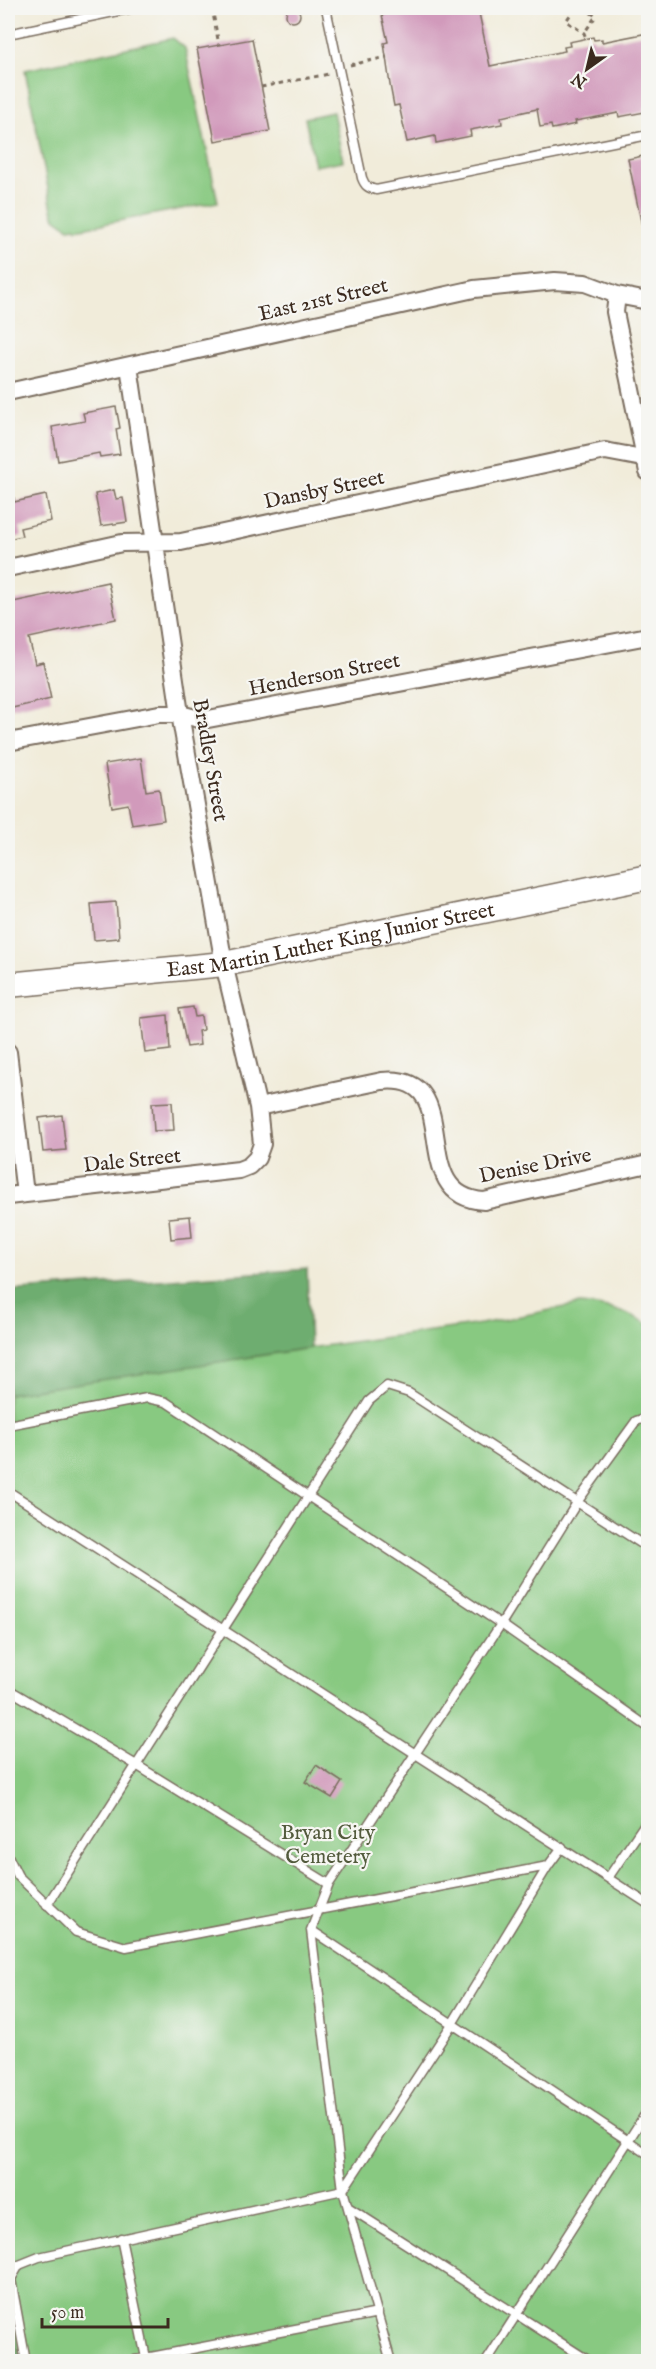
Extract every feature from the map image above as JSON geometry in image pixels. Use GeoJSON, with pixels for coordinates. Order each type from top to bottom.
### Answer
{"type":"FeatureCollection","features":[{"type":"Feature","properties":{"kind":"street","name":"East 21st Street"},"geometry":{"type":"LineString","coordinates":[[8,392],[474,289],[555,282],[585,283],[617,295],[648,301]]}},
{"type":"Feature","properties":{"kind":"street"},"geometry":{"type":"LineString","coordinates":[[617,295],[615,312],[648,463]]}},
{"type":"Feature","properties":{"kind":"street","name":"Bradley Street"},"geometry":{"type":"LineString","coordinates":[[129,366],[180,714],[224,964],[258,1107],[262,1144],[257,1158]]}},
{"type":"Feature","properties":{"kind":"street","name":"Dansby Street"},"geometry":{"type":"LineString","coordinates":[[8,568],[122,543],[181,542],[605,451],[648,463]]}},
{"type":"Feature","properties":{"kind":"street","name":"Henderson Street"},"geometry":{"type":"LineString","coordinates":[[8,742],[159,714],[180,714],[203,720],[648,636]]}},
{"type":"Feature","properties":{"kind":"street","name":"East Martin Luther King Junior Street"},"geometry":{"type":"LineString","coordinates":[[8,985],[224,964],[648,877]]}},
{"type":"Feature","properties":{"kind":"street"},"geometry":{"type":"LineString","coordinates":[[8,1052],[26,1194]]}},
{"type":"Feature","properties":{"kind":"street","name":"Denise Drive"},"geometry":{"type":"LineString","coordinates":[[258,1107],[382,1081],[398,1079],[409,1083],[421,1090],[428,1104],[442,1171],[455,1191],[472,1200],[484,1201],[648,1164]]}},
{"type":"Feature","properties":{"kind":"street","name":"Dale Street"},"geometry":{"type":"LineString","coordinates":[[8,1196],[239,1170],[249,1166],[257,1158]]}},
{"type":"Feature","properties":{"kind":"lane"},"geometry":{"type":"LineString","coordinates":[[8,34],[133,8]]}},
{"type":"Feature","properties":{"kind":"lane"},"geometry":{"type":"LineString","coordinates":[[326,8],[362,178],[366,187],[376,190],[648,135]]}},
{"type":"Feature","properties":{"kind":"lane"},"geometry":{"type":"LineString","coordinates":[[47,1905],[138,1766],[369,1401],[387,1386],[409,1393],[648,1548]]}},
{"type":"Feature","properties":{"kind":"lane"},"geometry":{"type":"LineString","coordinates":[[8,1425],[147,1398],[166,1402],[501,1624],[648,1726]]}},
{"type":"Feature","properties":{"kind":"lane"},"geometry":{"type":"LineString","coordinates":[[391,2361],[343,2190],[311,1930],[329,1884],[501,1624],[578,1501],[636,1421],[648,1418]]}},
{"type":"Feature","properties":{"kind":"lane"},"geometry":{"type":"LineString","coordinates":[[8,1491],[648,1904]]}},
{"type":"Feature","properties":{"kind":"lane"},"geometry":{"type":"LineString","coordinates":[[8,1689],[329,1884]]}},
{"type":"Feature","properties":{"kind":"lane"},"geometry":{"type":"LineString","coordinates":[[608,1878],[648,1819]]}},
{"type":"Feature","properties":{"kind":"lane"},"geometry":{"type":"LineString","coordinates":[[26,2361],[11,2279],[19,2265],[39,2257],[121,2238],[343,2190],[452,2024],[548,1866],[562,1847]]}},
{"type":"Feature","properties":{"kind":"lane"},"geometry":{"type":"LineString","coordinates":[[8,1857],[18,1876],[76,1932],[126,1947],[548,1866]]}},
{"type":"Feature","properties":{"kind":"lane"},"geometry":{"type":"LineString","coordinates":[[311,1930],[648,2154]]}},
{"type":"Feature","properties":{"kind":"lane"},"geometry":{"type":"LineString","coordinates":[[486,2361],[648,2110]]}},
{"type":"Feature","properties":{"kind":"lane"},"geometry":{"type":"LineString","coordinates":[[348,2207],[591,2361]]}},
{"type":"Feature","properties":{"kind":"lane"},"geometry":{"type":"LineString","coordinates":[[121,2238],[146,2358]]}},
{"type":"Feature","properties":{"kind":"lane"},"geometry":{"type":"LineString","coordinates":[[125,2361],[378,2313]]}},
{"type":"Feature","properties":{"kind":"path"},"geometry":{"type":"LineString","coordinates":[[212,8],[219,45]]}},
{"type":"Feature","properties":{"kind":"path"},"geometry":{"type":"LineString","coordinates":[[575,8],[566,21],[584,33],[586,38]]}},
{"type":"Feature","properties":{"kind":"path"},"geometry":{"type":"LineString","coordinates":[[583,8],[596,16],[584,33]]}},
{"type":"Feature","properties":{"kind":"path"},"geometry":{"type":"LineString","coordinates":[[261,87],[387,57]]}},
{"type":"Feature","properties":{"kind":"green space"},"geometry":{"type":"Polygon","coordinates":[[[173,38],[185,48],[218,202],[77,229],[76,227],[69,228],[55,218],[52,209],[25,70],[173,38]]]}},
{"type":"Feature","properties":{"kind":"green space"},"geometry":{"type":"Polygon","coordinates":[[[333,112],[343,161],[315,166],[305,118],[333,112]]]}},
{"type":"Feature","properties":{"kind":"green space"},"geometry":{"type":"Polygon","coordinates":[[[307,1269],[310,1348],[8,1394],[8,1291],[307,1269]]]}},
{"type":"Feature","properties":{"kind":"green space","name":"Bryan City Cemetery"},"geometry":{"type":"Polygon","coordinates":[[[580,1304],[616,1310],[648,1324],[648,2361],[20,2361],[8,2294],[8,1394],[209,1362],[481,1324],[580,1304]]]}},
{"type":"Feature","properties":{"kind":"green space"},"geometry":{"type":"Polygon","coordinates":[[[8,2294],[20,2361],[8,2361],[8,2294]]]}},
{"type":"Feature","properties":{"kind":"building"},"geometry":{"type":"Polygon","coordinates":[[[293,8],[298,10],[300,15],[298,20],[293,22],[288,20],[286,15],[288,10],[293,8]]]}},
{"type":"Feature","properties":{"kind":"building"},"geometry":{"type":"Polygon","coordinates":[[[410,8],[478,8],[490,66],[565,51],[564,47],[570,46],[569,42],[593,37],[594,40],[602,39],[602,42],[648,33],[648,107],[644,108],[645,112],[619,117],[618,113],[575,121],[576,124],[552,129],[551,125],[540,127],[537,109],[501,117],[502,124],[470,130],[471,136],[436,143],[435,136],[407,142],[399,105],[394,106],[384,43],[388,42],[382,15],[410,10],[410,8]]]}},
{"type":"Feature","properties":{"kind":"building"},"geometry":{"type":"Polygon","coordinates":[[[252,39],[270,131],[215,141],[197,49],[252,39]]]}},
{"type":"Feature","properties":{"kind":"building"},"geometry":{"type":"Polygon","coordinates":[[[648,155],[648,225],[642,226],[628,159],[648,155]]]}},
{"type":"Feature","properties":{"kind":"building"},"geometry":{"type":"Polygon","coordinates":[[[116,407],[120,428],[116,429],[120,454],[100,457],[99,453],[58,461],[52,427],[85,421],[83,413],[116,407]]]}},
{"type":"Feature","properties":{"kind":"building"},"geometry":{"type":"Polygon","coordinates":[[[114,490],[116,499],[123,498],[127,522],[101,526],[95,494],[114,490]]]}},
{"type":"Feature","properties":{"kind":"building"},"geometry":{"type":"Polygon","coordinates":[[[46,495],[51,521],[20,528],[22,536],[8,539],[8,498],[14,498],[14,502],[46,495]]]}},
{"type":"Feature","properties":{"kind":"building"},"geometry":{"type":"Polygon","coordinates":[[[108,582],[116,619],[29,638],[35,664],[43,662],[51,699],[8,709],[8,603],[108,582]]]}},
{"type":"Feature","properties":{"kind":"building"},"geometry":{"type":"Polygon","coordinates":[[[141,758],[146,791],[159,789],[164,820],[132,825],[128,804],[112,807],[105,764],[141,758]]]}},
{"type":"Feature","properties":{"kind":"building"},"geometry":{"type":"Polygon","coordinates":[[[116,902],[119,938],[94,940],[91,904],[116,902]]]}},
{"type":"Feature","properties":{"kind":"building"},"geometry":{"type":"Polygon","coordinates":[[[193,1007],[195,1017],[201,1016],[203,1030],[198,1031],[200,1045],[187,1047],[179,1009],[193,1007]]]}},
{"type":"Feature","properties":{"kind":"building"},"geometry":{"type":"Polygon","coordinates":[[[168,1015],[170,1050],[145,1053],[141,1018],[168,1015]]]}},
{"type":"Feature","properties":{"kind":"building"},"geometry":{"type":"Polygon","coordinates":[[[172,1102],[174,1130],[154,1131],[152,1103],[172,1102]]]}},
{"type":"Feature","properties":{"kind":"building"},"geometry":{"type":"Polygon","coordinates":[[[62,1115],[66,1150],[43,1152],[39,1118],[62,1115]]]}},
{"type":"Feature","properties":{"kind":"building"},"geometry":{"type":"Polygon","coordinates":[[[190,1216],[192,1237],[171,1239],[169,1218],[190,1216]]]}},
{"type":"Feature","properties":{"kind":"building"},"geometry":{"type":"Polygon","coordinates":[[[316,1765],[342,1782],[332,1798],[305,1782],[316,1765]]]}}]}
